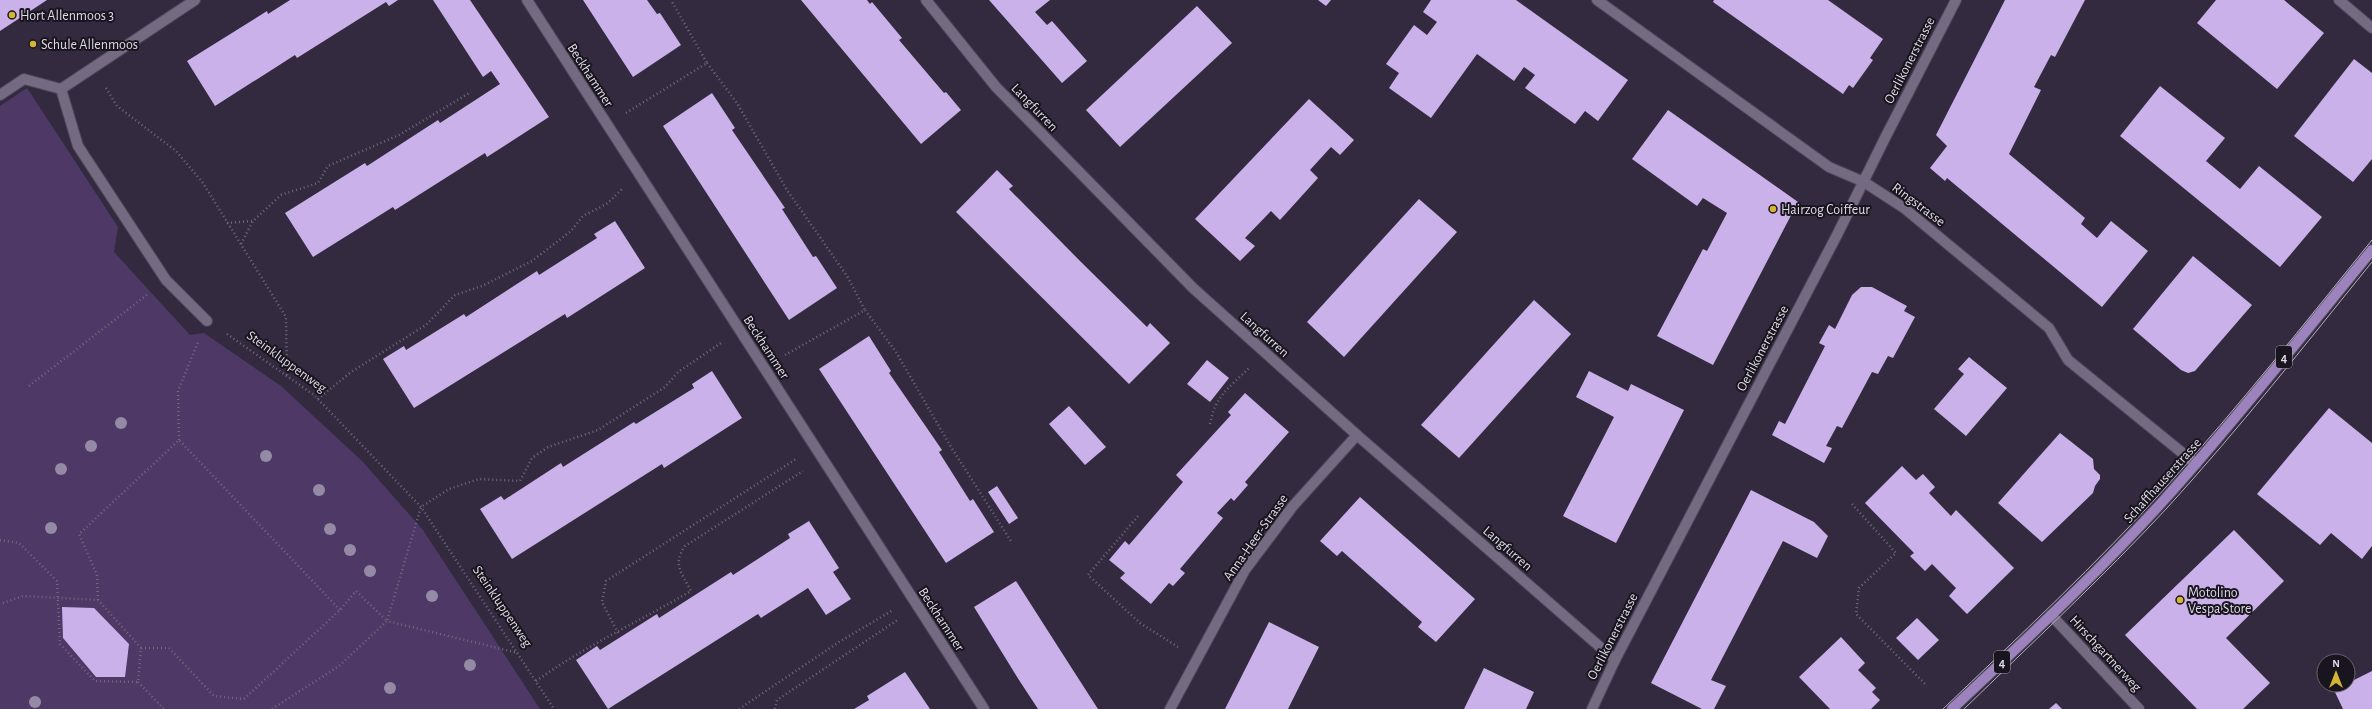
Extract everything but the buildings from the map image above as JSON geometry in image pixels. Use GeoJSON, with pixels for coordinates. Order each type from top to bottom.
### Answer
{"type":"FeatureCollection","features":[{"type":"Feature","properties":{"kind":"main road","name":"Schaffhauserstrasse"},"geometry":{"type":"LineString","coordinates":[[1952,709],[2051,615],[2136,530],[2196,464],[2372,250]]}},
{"type":"Feature","properties":{"kind":"street"},"geometry":{"type":"LineString","coordinates":[[0,95],[24,79],[61,89],[195,0]]}},
{"type":"Feature","properties":{"kind":"street","name":"Beckhammer"},"geometry":{"type":"LineString","coordinates":[[526,0],[984,709]]}},
{"type":"Feature","properties":{"kind":"street","name":"Langfurren"},"geometry":{"type":"LineString","coordinates":[[926,0],[996,87],[1193,288],[1357,435],[1614,660]]}},
{"type":"Feature","properties":{"kind":"street","name":"Ringstrasse"},"geometry":{"type":"LineString","coordinates":[[1597,0],[1830,167],[1864,182],[1904,208],[2049,328],[2068,360],[2196,464]]}},
{"type":"Feature","properties":{"kind":"street","name":"Oerlikonerstrasse"},"geometry":{"type":"LineString","coordinates":[[1592,709],[1614,660],[1864,182],[1956,0]]}},
{"type":"Feature","properties":{"kind":"street"},"geometry":{"type":"LineString","coordinates":[[2339,0],[2372,28]]}},
{"type":"Feature","properties":{"kind":"street"},"geometry":{"type":"LineString","coordinates":[[61,89],[78,146],[166,280],[207,321]]}},
{"type":"Feature","properties":{"kind":"street","name":"Anna-Heer-Strasse"},"geometry":{"type":"LineString","coordinates":[[1170,709],[1245,570],[1292,506],[1357,435]]}},
{"type":"Feature","properties":{"kind":"street","name":"Hirschgartnerweg"},"geometry":{"type":"LineString","coordinates":[[2051,615],[2139,709]]}},
{"type":"Feature","properties":{"kind":"path"},"geometry":{"type":"LineString","coordinates":[[671,0],[706,63],[737,103],[787,190],[847,276],[865,310],[896,352],[951,447],[1011,541]]}},
{"type":"Feature","properties":{"kind":"path"},"geometry":{"type":"LineString","coordinates":[[607,124],[706,63]]}},
{"type":"Feature","properties":{"kind":"path"},"geometry":{"type":"LineString","coordinates":[[92,68],[117,106],[176,151],[203,183],[286,317],[287,376]]}},
{"type":"Feature","properties":{"kind":"path"},"geometry":{"type":"LineString","coordinates":[[241,244],[252,221],[281,195],[318,183],[328,166],[399,135],[471,92]]}},
{"type":"Feature","properties":{"kind":"path"},"geometry":{"type":"LineString","coordinates":[[318,399],[351,372],[426,325],[455,295],[482,286],[532,261],[571,230],[584,216],[608,203],[625,186],[640,177]]}},
{"type":"Feature","properties":{"kind":"path"},"geometry":{"type":"LineString","coordinates":[[227,222],[252,221]]}},
{"type":"Feature","properties":{"kind":"path"},"geometry":{"type":"LineString","coordinates":[[29,386],[166,280]]}},
{"type":"Feature","properties":{"kind":"path"},"geometry":{"type":"LineString","coordinates":[[763,368],[865,310]]}},
{"type":"Feature","properties":{"kind":"path","name":"Steinkluppenweg"},"geometry":{"type":"LineString","coordinates":[[207,321],[318,399],[421,507],[554,709]]}},
{"type":"Feature","properties":{"kind":"path"},"geometry":{"type":"LineString","coordinates":[[272,709],[339,666],[387,620],[421,507],[449,489],[479,479],[520,481],[532,458],[548,447],[598,430],[665,387],[678,372],[740,332]]}},
{"type":"Feature","properties":{"kind":"path"},"geometry":{"type":"LineString","coordinates":[[198,342],[178,390],[179,440],[340,610]]}},
{"type":"Feature","properties":{"kind":"path"},"geometry":{"type":"LineString","coordinates":[[1210,424],[1213,408],[1224,392],[1264,352]]}},
{"type":"Feature","properties":{"kind":"path"},"geometry":{"type":"LineString","coordinates":[[138,682],[141,648],[98,600],[97,575],[79,534],[179,440]]}},
{"type":"Feature","properties":{"kind":"path"},"geometry":{"type":"LineString","coordinates":[[618,632],[602,602],[606,581],[745,490],[802,455]]}},
{"type":"Feature","properties":{"kind":"path"},"geometry":{"type":"LineString","coordinates":[[536,681],[584,649],[618,632],[691,591],[678,567],[679,555],[685,546],[808,468]]}},
{"type":"Feature","properties":{"kind":"path"},"geometry":{"type":"LineString","coordinates":[[1852,504],[1896,553],[1859,588],[1856,614],[1927,686]]}},
{"type":"Feature","properties":{"kind":"path"},"geometry":{"type":"LineString","coordinates":[[1138,516],[1088,575],[1140,623],[1185,651]]}},
{"type":"Feature","properties":{"kind":"path"},"geometry":{"type":"LineString","coordinates":[[0,540],[19,543],[57,581],[60,644],[95,681],[138,682],[164,709]]}},
{"type":"Feature","properties":{"kind":"path"},"geometry":{"type":"LineString","coordinates":[[141,648],[169,648],[214,696],[244,698],[340,610],[356,591],[387,620],[518,653]]}},
{"type":"Feature","properties":{"kind":"path"},"geometry":{"type":"LineString","coordinates":[[0,604],[23,596],[98,600]]}},
{"type":"Feature","properties":{"kind":"path"},"geometry":{"type":"LineString","coordinates":[[739,709],[839,642],[898,606]]}},
{"type":"Feature","properties":{"kind":"path"},"geometry":{"type":"LineString","coordinates":[[775,709],[777,700],[905,615]]}},
{"type":"Feature","properties":{"kind":"shaded area"},"geometry":{"type":"Polygon","coordinates":[[[27,88],[118,227],[114,252],[190,335],[204,333],[281,386],[362,461],[423,530],[540,709],[0,709],[0,106],[27,88]]]}},
{"type":"Feature","properties":{"kind":"tram line"},"geometry":{"type":"LineString","coordinates":[[1943,709],[2085,572],[2167,486],[2246,395],[2372,240]]}},
{"type":"Feature","properties":{"kind":"tram line"},"geometry":{"type":"LineString","coordinates":[[1964,709],[2092,585],[2167,508],[2246,417],[2372,262]]}},
{"type":"Feature","properties":{"kind":"place","name":"Hort Allenmoos 3"},"geometry":{"type":"Point","coordinates":[12,15]}},
{"type":"Feature","properties":{"kind":"place","name":"Schule Allenmoos"},"geometry":{"type":"Point","coordinates":[33,44]}},
{"type":"Feature","properties":{"kind":"place","name":"Hairzog Coiffeur"},"geometry":{"type":"Point","coordinates":[1773,209]}},
{"type":"Feature","properties":{"kind":"place","name":"Motolino Vespa Store"},"geometry":{"type":"Point","coordinates":[2180,600]}}]}
